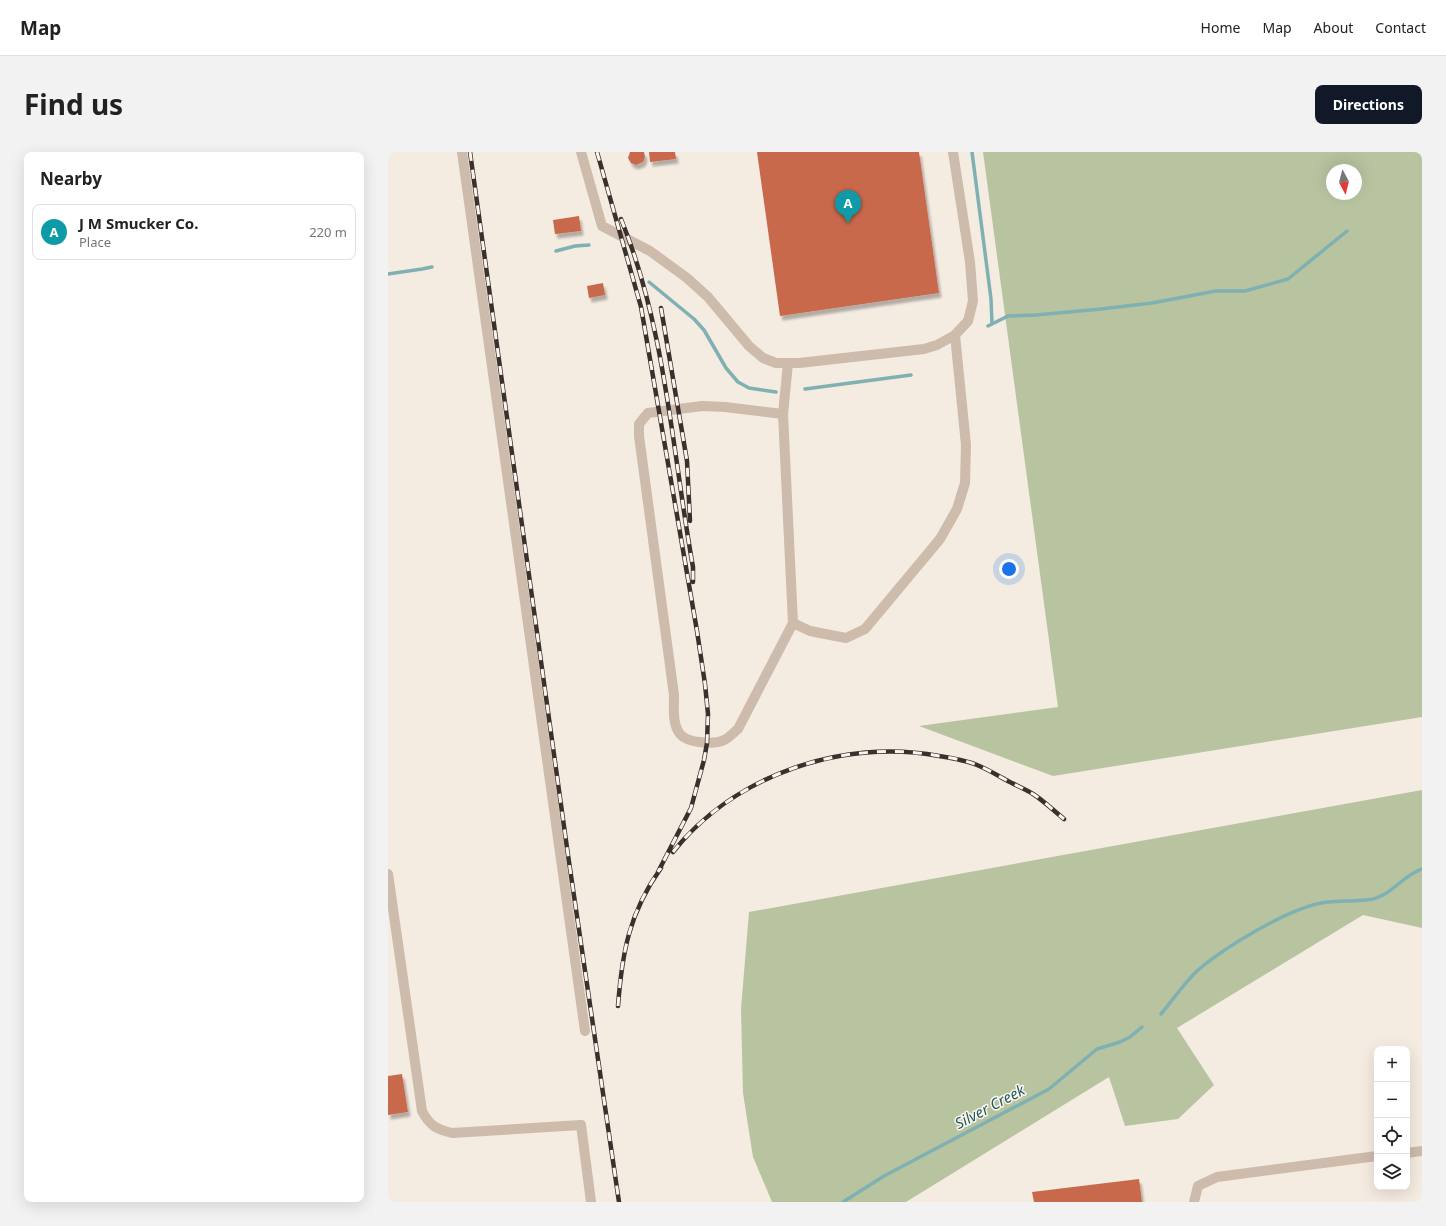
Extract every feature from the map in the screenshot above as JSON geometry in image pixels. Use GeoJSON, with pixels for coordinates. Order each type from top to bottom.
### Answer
{"type":"FeatureCollection","features":[{"type":"Feature","properties":{"kind":"lane"},"geometry":{"type":"LineString","coordinates":[[462,152],[585,1031]]}},
{"type":"Feature","properties":{"kind":"lane"},"geometry":{"type":"LineString","coordinates":[[581,152],[602,226],[650,251],[687,278],[708,297],[749,346],[762,358],[776,363],[924,349],[937,345],[955,336],[968,321],[973,301],[970,262],[953,152]]}},
{"type":"Feature","properties":{"kind":"lane"},"geometry":{"type":"LineString","coordinates":[[793,623],[810,631],[846,638],[865,628],[940,539],[957,509],[965,483],[966,445],[955,336]]}},
{"type":"Feature","properties":{"kind":"lane"},"geometry":{"type":"LineString","coordinates":[[783,414],[725,407],[702,406],[648,414],[639,424],[639,436],[674,695],[675,723],[680,734],[691,741],[707,743],[723,741],[738,729],[793,623],[783,414],[788,363]]}},
{"type":"Feature","properties":{"kind":"lane"},"geometry":{"type":"LineString","coordinates":[[388,874],[422,1111],[427,1121],[437,1129],[452,1133],[581,1125],[592,1202]]}},
{"type":"Feature","properties":{"kind":"lane"},"geometry":{"type":"LineString","coordinates":[[1410,1152],[1422,1151]]}},
{"type":"Feature","properties":{"kind":"lane"},"geometry":{"type":"LineString","coordinates":[[1194,1202],[1198,1186],[1217,1177],[1374,1156]]}},
{"type":"Feature","properties":{"kind":"green space"},"geometry":{"type":"Polygon","coordinates":[[[983,152],[1422,152],[1422,717],[1053,776],[919,726],[1058,707],[983,152]]]}},
{"type":"Feature","properties":{"kind":"green space"},"geometry":{"type":"Polygon","coordinates":[[[1422,790],[1422,928],[1363,915],[1177,1028],[1214,1085],[1178,1119],[1125,1126],[1109,1077],[906,1202],[772,1202],[753,1157],[743,1093],[741,1009],[749,912],[1422,790]]]}},
{"type":"Feature","properties":{"kind":"building"},"geometry":{"type":"Polygon","coordinates":[[[630,152],[644,152],[645,157],[643,162],[636,165],[631,163],[628,158],[630,152]]]}},
{"type":"Feature","properties":{"kind":"building"},"geometry":{"type":"Polygon","coordinates":[[[649,152],[675,152],[676,159],[650,162],[649,152]]]}},
{"type":"Feature","properties":{"kind":"building"},"geometry":{"type":"Polygon","coordinates":[[[757,152],[919,152],[939,293],[780,316],[757,152]]]}},
{"type":"Feature","properties":{"kind":"building"},"geometry":{"type":"Polygon","coordinates":[[[579,216],[581,231],[555,234],[553,220],[579,216]]]}},
{"type":"Feature","properties":{"kind":"building"},"geometry":{"type":"Polygon","coordinates":[[[603,283],[605,295],[589,298],[587,286],[603,283]]]}},
{"type":"Feature","properties":{"kind":"building"},"geometry":{"type":"Polygon","coordinates":[[[402,1074],[408,1112],[388,1115],[388,1076],[402,1074]]]}},
{"type":"Feature","properties":{"kind":"building"},"geometry":{"type":"Polygon","coordinates":[[[1139,1179],[1142,1202],[1034,1202],[1032,1192],[1139,1179]]]}},
{"type":"Feature","properties":{"kind":"waterway"},"geometry":{"type":"LineString","coordinates":[[972,152],[991,299],[992,324],[988,326]]}},
{"type":"Feature","properties":{"kind":"waterway"},"geometry":{"type":"LineString","coordinates":[[992,324],[1008,316],[1036,315],[1152,303],[1216,291],[1245,291],[1288,279],[1347,231]]}},
{"type":"Feature","properties":{"kind":"waterway"},"geometry":{"type":"LineString","coordinates":[[556,251],[575,246],[589,245]]}},
{"type":"Feature","properties":{"kind":"waterway"},"geometry":{"type":"LineString","coordinates":[[388,274],[432,267]]}},
{"type":"Feature","properties":{"kind":"waterway"},"geometry":{"type":"LineString","coordinates":[[649,282],[694,319],[704,330],[726,368],[738,382],[749,388],[776,392]]}},
{"type":"Feature","properties":{"kind":"waterway"},"geometry":{"type":"LineString","coordinates":[[805,389],[911,375]]}},
{"type":"Feature","properties":{"kind":"waterway","name":"Silver Creek"},"geometry":{"type":"LineString","coordinates":[[1161,1014],[1198,970],[1256,930],[1291,913],[1321,903],[1367,900],[1380,897],[1409,876],[1422,869]]}},
{"type":"Feature","properties":{"kind":"waterway","name":"Silver Creek"},"geometry":{"type":"LineString","coordinates":[[843,1202],[884,1176],[1049,1089],[1097,1049],[1120,1042],[1130,1037],[1142,1027]]}},
{"type":"Feature","properties":{"kind":"railway"},"geometry":{"type":"LineString","coordinates":[[470,152],[568,855],[619,1202]]}},
{"type":"Feature","properties":{"kind":"railway"},"geometry":{"type":"LineString","coordinates":[[597,152],[641,307],[697,631],[708,714],[707,743],[704,760],[691,808],[658,872]]}},
{"type":"Feature","properties":{"kind":"railway"},"geometry":{"type":"LineString","coordinates":[[621,219],[636,261],[648,303],[658,347],[693,567],[693,582]]}},
{"type":"Feature","properties":{"kind":"railway"},"geometry":{"type":"LineString","coordinates":[[661,308],[687,461],[690,521]]}},
{"type":"Feature","properties":{"kind":"railway"},"geometry":{"type":"LineString","coordinates":[[673,852],[698,825],[727,802],[759,783],[793,768],[829,758],[866,753],[903,752],[958,759],[972,763],[1033,794],[1064,819]]}},
{"type":"Feature","properties":{"kind":"railway"},"geometry":{"type":"LineString","coordinates":[[618,1006],[625,951],[634,917],[641,901],[661,868]]}},
{"type":"Feature","properties":{"kind":"place","name":"J M Smucker Co."},"geometry":{"type":"Point","coordinates":[848,223]}}]}
